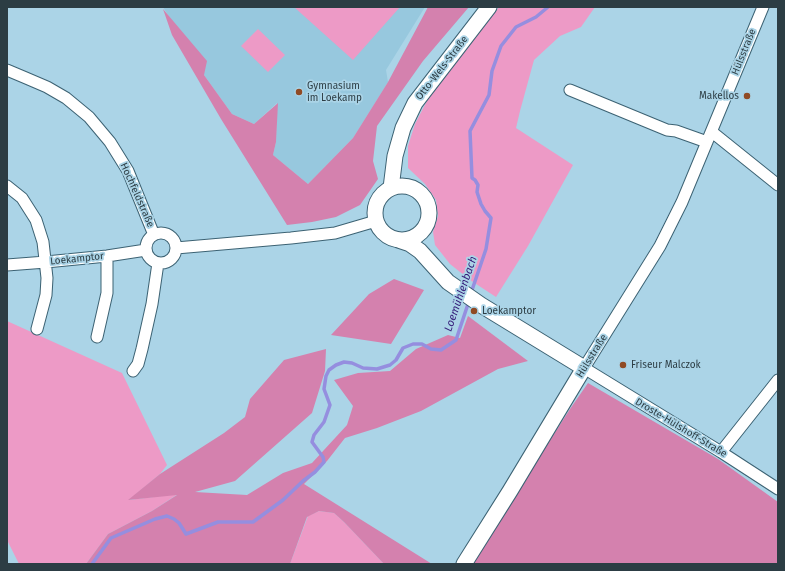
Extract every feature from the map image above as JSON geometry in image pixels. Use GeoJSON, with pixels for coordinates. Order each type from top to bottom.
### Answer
{"type":"FeatureCollection","features":[{"type":"Feature","properties":{"kind":"main road","name":"Otto-Wels-Straße"},"geometry":{"type":"LineString","coordinates":[[391,188],[395,156],[403,128],[415,103],[489,7]]}},
{"type":"Feature","properties":{"kind":"main road"},"geometry":{"type":"LineString","coordinates":[[395,156],[401,173],[412,188]]}},
{"type":"Feature","properties":{"kind":"main road"},"geometry":{"type":"LineString","coordinates":[[398,240],[409,240],[421,233],[428,222],[429,215],[429,208],[423,196],[412,188],[401,186],[385,191],[377,202],[375,208],[376,221],[384,234],[391,238],[410,244],[420,250],[448,282],[459,290],[584,368]]}},
{"type":"Feature","properties":{"kind":"main road"},"geometry":{"type":"LineString","coordinates":[[420,250],[421,233]]}},
{"type":"Feature","properties":{"kind":"main road","name":"Hülsstraße"},"geometry":{"type":"LineString","coordinates":[[464,564],[584,368]]}},
{"type":"Feature","properties":{"kind":"street","name":"Hülsstraße"},"geometry":{"type":"LineString","coordinates":[[584,368],[660,246],[682,202],[763,7]]}},
{"type":"Feature","properties":{"kind":"street","name":"Hochfeldstraße"},"geometry":{"type":"LineString","coordinates":[[7,70],[47,87],[66,98],[89,117],[110,142],[128,171],[154,235]]}},
{"type":"Feature","properties":{"kind":"street"},"geometry":{"type":"LineString","coordinates":[[570,90],[667,130],[710,137],[778,185]]}},
{"type":"Feature","properties":{"kind":"street"},"geometry":{"type":"LineString","coordinates":[[7,186],[22,198],[36,220],[43,242],[47,278],[46,295],[37,329]]}},
{"type":"Feature","properties":{"kind":"street"},"geometry":{"type":"LineString","coordinates":[[176,248],[335,233],[376,221]]}},
{"type":"Feature","properties":{"kind":"street"},"geometry":{"type":"LineString","coordinates":[[161,234],[168,236],[174,241],[176,248],[175,253],[168,262],[158,263],[152,261],[148,256],[146,246],[150,238],[154,235],[161,234]]}},
{"type":"Feature","properties":{"kind":"street","name":"Loekamptor"},"geometry":{"type":"LineString","coordinates":[[7,265],[108,256],[146,250]]}},
{"type":"Feature","properties":{"kind":"street"},"geometry":{"type":"LineString","coordinates":[[97,337],[107,293],[108,256]]}},
{"type":"Feature","properties":{"kind":"street"},"geometry":{"type":"LineString","coordinates":[[133,371],[138,364],[142,349],[152,304],[158,263]]}},
{"type":"Feature","properties":{"kind":"street","name":"Droste-Hülshoff-Straße"},"geometry":{"type":"LineString","coordinates":[[584,368],[721,452],[778,489]]}},
{"type":"Feature","properties":{"kind":"street"},"geometry":{"type":"LineString","coordinates":[[721,452],[778,380]]}},
{"type":"Feature","properties":{"kind":"shaded area","name":"Gymnasium im Loekamp"},"geometry":{"type":"Polygon","coordinates":[[[163,7],[425,7],[386,70],[388,82],[353,138],[308,184],[273,155],[276,142],[277,103],[254,124],[232,114],[204,75],[163,7]]]}},
{"type":"Feature","properties":{"kind":"shaded area"},"geometry":{"type":"Polygon","coordinates":[[[294,7],[400,7],[353,60],[294,7]]]}},
{"type":"Feature","properties":{"kind":"shaded area"},"geometry":{"type":"Polygon","coordinates":[[[428,7],[469,7],[423,61],[377,126],[373,161],[378,179],[360,205],[336,217],[287,225],[221,119],[172,35],[163,9],[207,61],[204,75],[232,114],[254,124],[278,103],[276,142],[273,155],[308,184],[353,138],[388,82],[428,7]]]}},
{"type":"Feature","properties":{"kind":"shaded area"},"geometry":{"type":"Polygon","coordinates":[[[499,7],[595,7],[581,27],[560,36],[534,60],[516,128],[573,165],[528,246],[496,297],[470,280],[450,264],[435,245],[433,232],[438,216],[436,200],[425,184],[408,168],[408,146],[415,124],[430,95],[499,7]]]}},
{"type":"Feature","properties":{"kind":"shaded area"},"geometry":{"type":"Polygon","coordinates":[[[258,29],[285,55],[268,72],[241,46],[258,29]]]}},
{"type":"Feature","properties":{"kind":"shaded area"},"geometry":{"type":"Polygon","coordinates":[[[394,279],[424,290],[391,344],[331,335],[369,294],[394,279]]]}},
{"type":"Feature","properties":{"kind":"shaded area"},"geometry":{"type":"Polygon","coordinates":[[[468,316],[528,361],[498,369],[421,411],[377,428],[345,438],[327,461],[304,484],[432,564],[384,564],[334,513],[319,511],[307,517],[290,564],[86,564],[108,534],[152,511],[177,495],[128,500],[160,474],[224,433],[245,417],[250,399],[284,360],[326,349],[325,371],[312,413],[235,481],[195,492],[247,495],[283,473],[312,463],[347,425],[353,406],[334,380],[358,373],[390,371],[416,349],[448,335],[460,338],[468,316]]]}},
{"type":"Feature","properties":{"kind":"shaded area"},"geometry":{"type":"Polygon","coordinates":[[[7,321],[122,373],[167,465],[160,474],[129,500],[178,494],[152,511],[108,534],[86,564],[19,564],[7,540],[7,321]]]}},
{"type":"Feature","properties":{"kind":"shaded area"},"geometry":{"type":"Polygon","coordinates":[[[588,383],[718,459],[778,502],[778,564],[471,564],[588,383]]]}},
{"type":"Feature","properties":{"kind":"shaded area"},"geometry":{"type":"Polygon","coordinates":[[[319,511],[334,513],[384,564],[290,564],[308,516],[319,511]]]}},
{"type":"Feature","properties":{"kind":"waterway","name":"Loemühlenbach"},"geometry":{"type":"LineString","coordinates":[[471,293],[486,249],[491,218],[481,204],[477,192],[478,185],[472,178],[470,131],[489,95],[492,71],[501,46],[516,27],[536,17],[548,7]]}},
{"type":"Feature","properties":{"kind":"waterway","name":"Loemühlenbach"},"geometry":{"type":"LineString","coordinates":[[92,564],[111,538],[155,519],[167,516],[174,519],[179,523],[186,534],[218,522],[253,522],[283,500],[315,472],[324,462],[323,457],[312,442],[314,435],[324,422],[330,405],[324,389],[326,376],[329,370],[344,362],[352,363],[363,368],[377,369],[390,365],[396,360],[403,348],[413,344],[422,344],[431,349],[441,350],[456,340],[469,301]]}},
{"type":"Feature","properties":{"kind":"place","name":"Gymnasium im Loekamp"},"geometry":{"type":"Point","coordinates":[299,92]}},
{"type":"Feature","properties":{"kind":"place","name":"Makellos"},"geometry":{"type":"Point","coordinates":[747,96]}},
{"type":"Feature","properties":{"kind":"place","name":"Loekamptor"},"geometry":{"type":"Point","coordinates":[474,311]}},
{"type":"Feature","properties":{"kind":"place","name":"Friseur Malczok"},"geometry":{"type":"Point","coordinates":[623,365]}}]}
